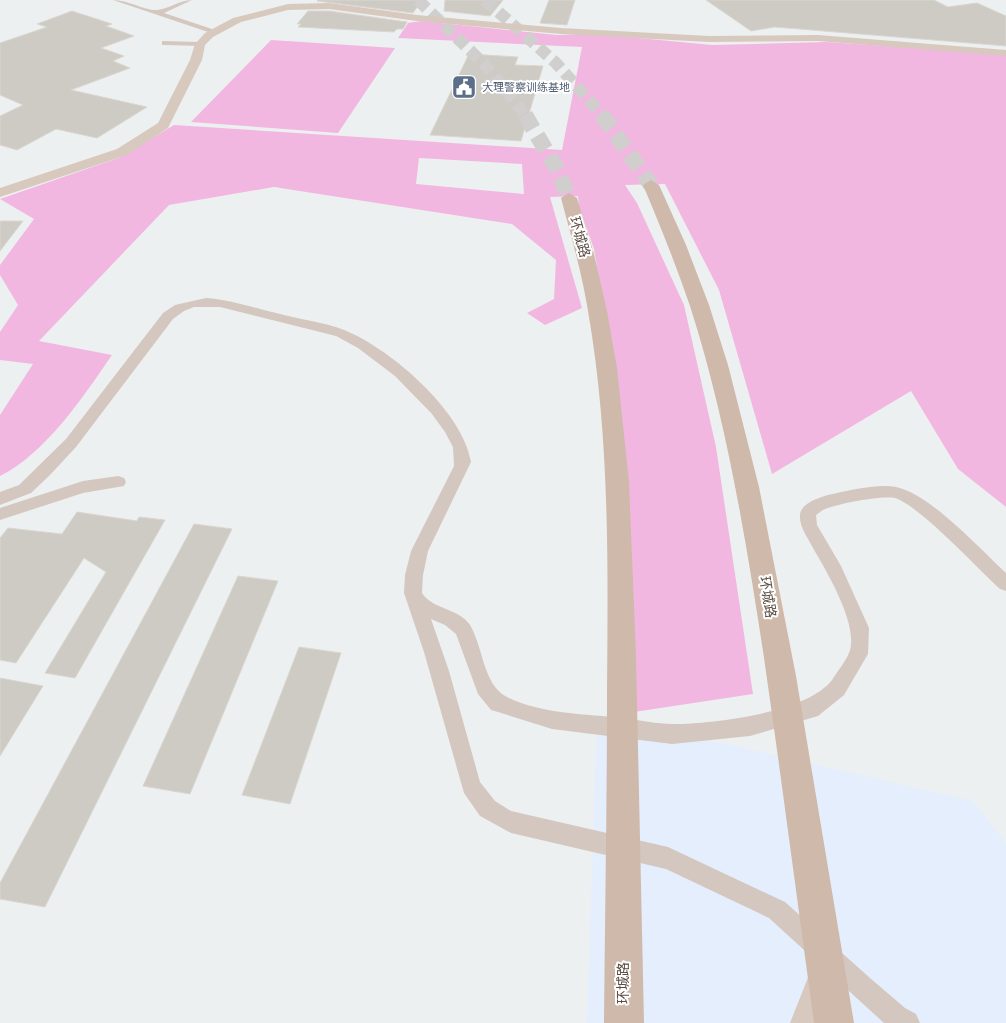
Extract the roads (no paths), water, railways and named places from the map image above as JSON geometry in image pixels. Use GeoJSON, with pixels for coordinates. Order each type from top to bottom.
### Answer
{"type":"FeatureCollection","features":[{"type":"Feature","properties":{"kind":"main road","name":"环城路"},"geometry":{"type":"LineString","coordinates":[[651,185],[686,266],[725,386],[756,526],[834,1023]]}},
{"type":"Feature","properties":{"kind":"main road","name":"环城路"},"geometry":{"type":"LineString","coordinates":[[569,198],[589,269],[610,385],[619,494],[622,650],[624,1023]]}},
{"type":"Feature","properties":{"kind":"street"},"geometry":{"type":"LineString","coordinates":[[117,0],[214,31]]}},
{"type":"Feature","properties":{"kind":"street"},"geometry":{"type":"LineString","coordinates":[[156,13],[188,0]]}},
{"type":"Feature","properties":{"kind":"street"},"geometry":{"type":"LineString","coordinates":[[0,193],[122,152],[164,125],[196,60],[200,44],[214,31],[237,20],[288,7],[329,6],[417,18],[561,31],[709,39],[818,38],[1006,53]]}},
{"type":"Feature","properties":{"kind":"street"},"geometry":{"type":"LineString","coordinates":[[165,43],[200,44]]}},
{"type":"Feature","properties":{"kind":"street"},"geometry":{"type":"LineString","coordinates":[[0,499],[25,489],[45,471],[71,443],[172,312],[184,306],[200,303],[223,304],[249,309],[348,336],[376,354],[434,406],[458,441],[463,455],[463,462],[425,537],[416,566],[413,588],[414,597],[428,632],[471,786],[487,810],[511,822],[668,858],[776,910],[896,1017],[907,1023]]}},
{"type":"Feature","properties":{"kind":"street"},"geometry":{"type":"LineString","coordinates":[[0,514],[83,488],[118,482]]}},
{"type":"Feature","properties":{"kind":"street"},"geometry":{"type":"LineString","coordinates":[[414,597],[431,611],[450,619],[462,628],[485,688],[491,696],[506,707],[552,719],[672,734],[750,726],[811,709],[838,689],[859,654],[860,628],[840,580],[809,525],[808,513],[824,502],[880,492],[900,494],[924,510],[1006,584]]}},
{"type":"Feature","properties":{"kind":"street"},"geometry":{"type":"LineString","coordinates":[[808,1023],[831,959]]}},
{"type":"Feature","properties":{"kind":"tunnel"},"geometry":{"type":"LineString","coordinates":[[418,0],[486,66],[526,116]]}},
{"type":"Feature","properties":{"kind":"tunnel"},"geometry":{"type":"LineString","coordinates":[[485,0],[555,62],[603,116]]}},
{"type":"Feature","properties":{"kind":"tunnel"},"geometry":{"type":"LineString","coordinates":[[525,115],[557,169],[569,198]]}},
{"type":"Feature","properties":{"kind":"tunnel"},"geometry":{"type":"LineString","coordinates":[[602,115],[651,185]]}},
{"type":"Feature","properties":{"kind":"place","name":"大理警察训练基地"},"geometry":{"type":"Point","coordinates":[464,87]}}]}
